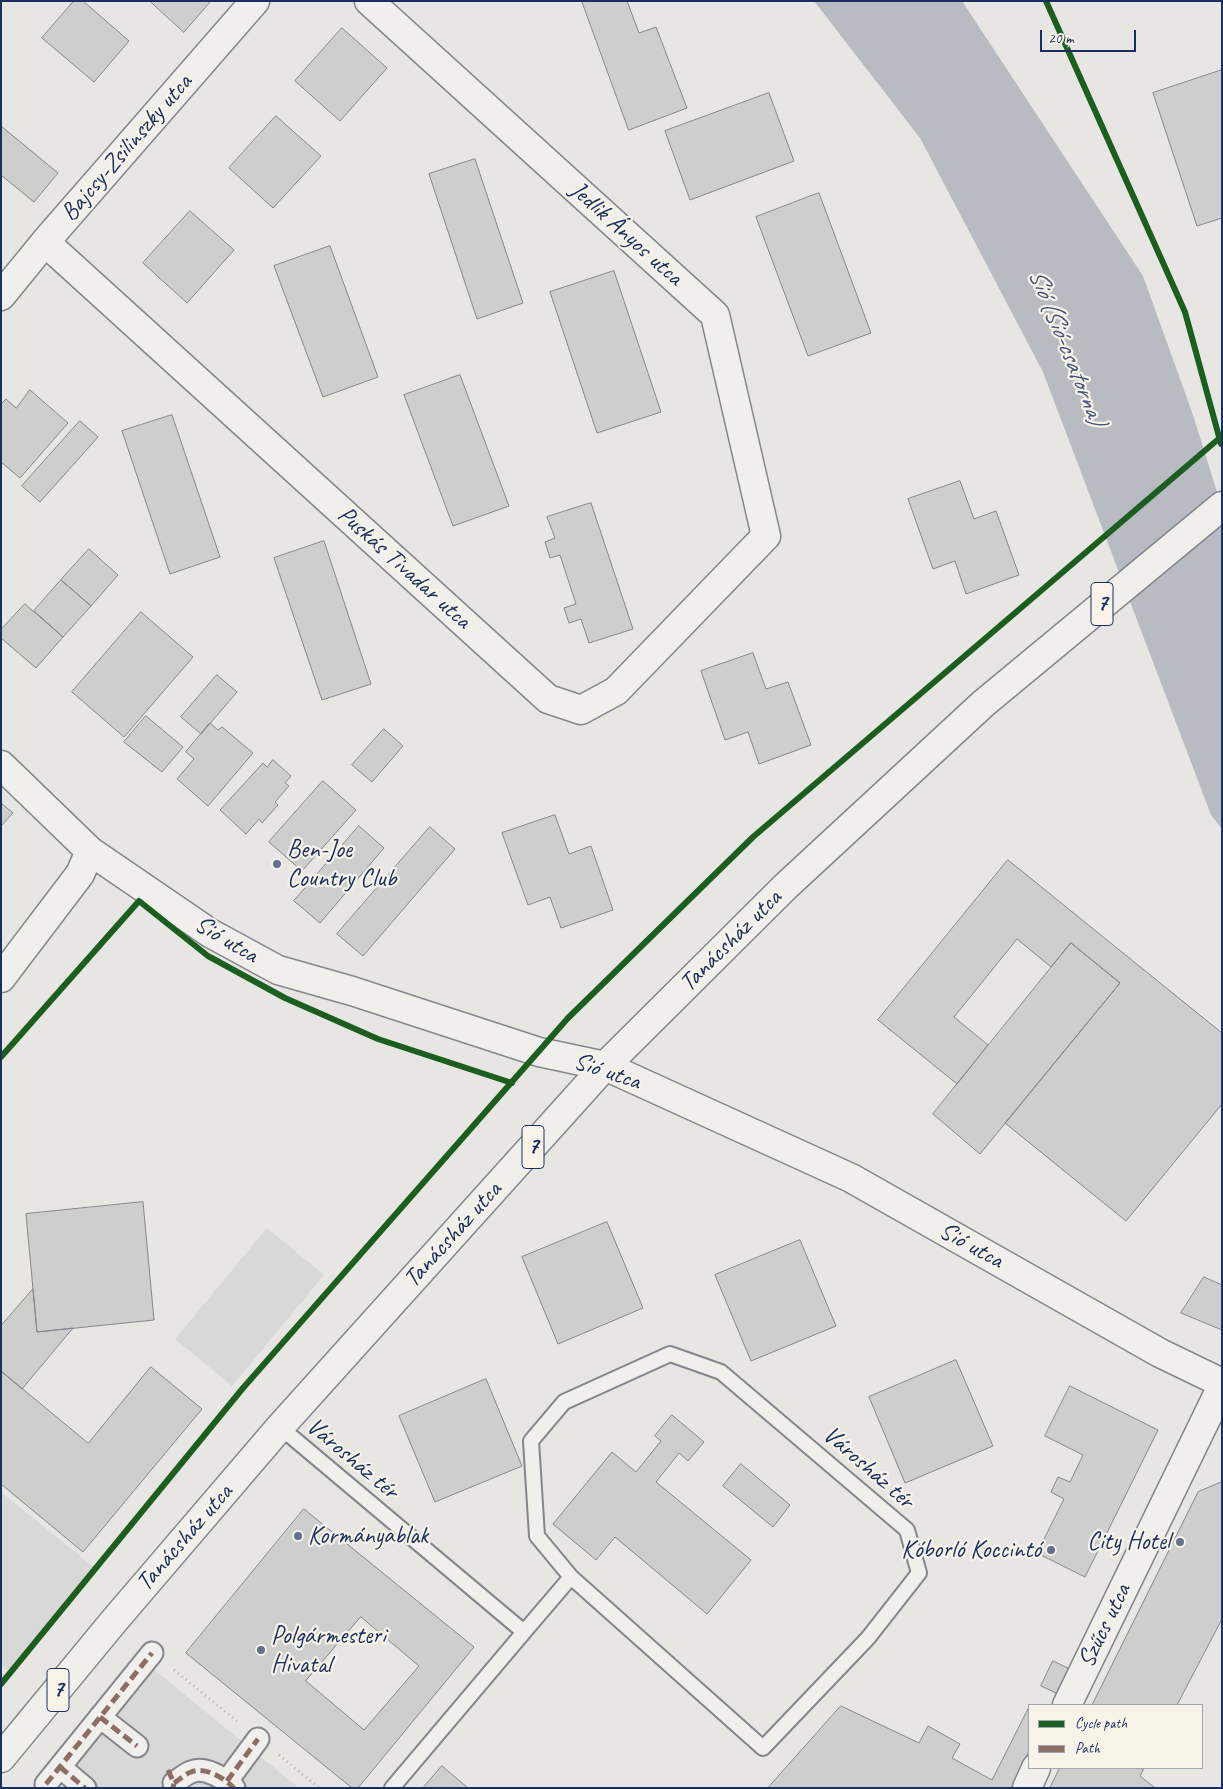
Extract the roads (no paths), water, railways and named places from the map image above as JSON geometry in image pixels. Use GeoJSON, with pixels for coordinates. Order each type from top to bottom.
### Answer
{"type":"FeatureCollection","features":[{"type":"Feature","properties":{"kind":"street","name":"Bajcsy-Zsilinszky utca"},"geometry":{"type":"LineString","coordinates":[[1,296],[45,242],[255,1]]}},
{"type":"Feature","properties":{"kind":"street","name":"Jedlik Ányos utca"},"geometry":{"type":"LineString","coordinates":[[369,1],[715,315],[766,536]]}},
{"type":"Feature","properties":{"kind":"street","name":"Puskás Tivadar utca"},"geometry":{"type":"LineString","coordinates":[[45,242],[548,699],[581,710],[616,691],[766,536]]}},
{"type":"Feature","properties":{"kind":"street","name":"Tanácsház utca"},"geometry":{"type":"LineString","coordinates":[[1,1758],[114,1621],[280,1427],[605,1066],[786,886],[984,703],[1222,506]]}},
{"type":"Feature","properties":{"kind":"street","name":"Sió utca"},"geometry":{"type":"LineString","coordinates":[[1,765],[90,851],[210,932],[278,970],[352,991],[539,1052],[605,1066],[851,1178],[1160,1353],[1222,1385]]}},
{"type":"Feature","properties":{"kind":"street"},"geometry":{"type":"LineString","coordinates":[[1,978],[80,874],[90,851]]}},
{"type":"Feature","properties":{"kind":"street","name":"Szűcs utca"},"geometry":{"type":"LineString","coordinates":[[1067,1704],[1222,1385]]}},
{"type":"Feature","properties":{"kind":"street"},"geometry":{"type":"LineString","coordinates":[[46,1784],[152,1652]]}},
{"type":"Feature","properties":{"kind":"street"},"geometry":{"type":"LineString","coordinates":[[100,1717],[137,1746]]}},
{"type":"Feature","properties":{"kind":"street"},"geometry":{"type":"LineString","coordinates":[[172,1780],[192,1771],[204,1771],[220,1776],[231,1784],[258,1739]]}},
{"type":"Feature","properties":{"kind":"street"},"geometry":{"type":"LineString","coordinates":[[60,1767],[85,1788]]}},
{"type":"Feature","properties":{"kind":"street"},"geometry":{"type":"LineString","coordinates":[[1027,1788],[1036,1769]]}},
{"type":"Feature","properties":{"kind":"lane","name":"Városház tér"},"geometry":{"type":"LineString","coordinates":[[670,1354],[722,1372],[906,1530],[920,1573],[868,1638],[763,1748],[571,1577],[537,1536],[531,1441],[564,1402],[670,1354]]}},
{"type":"Feature","properties":{"kind":"lane","name":"Városház tér"},"geometry":{"type":"LineString","coordinates":[[280,1427],[524,1632]]}},
{"type":"Feature","properties":{"kind":"lane"},"geometry":{"type":"LineString","coordinates":[[392,1788],[571,1577]]}},
{"type":"Feature","properties":{"kind":"water","name":"Sió (Sió-csatorna)"},"geometry":{"type":"Polygon","coordinates":[[[814,1],[962,1],[1143,276],[1193,415],[1222,508],[1222,829],[1211,815],[1043,372],[920,138],[814,1]]]}},
{"type":"Feature","properties":{"kind":"place","name":"Ben-Joe Country Club"},"geometry":{"type":"Point","coordinates":[277,864]}},
{"type":"Feature","properties":{"kind":"place","name":"Kormányablak"},"geometry":{"type":"Point","coordinates":[298,1536]}},
{"type":"Feature","properties":{"kind":"place","name":"City Hotel"},"geometry":{"type":"Point","coordinates":[1180,1542]}},
{"type":"Feature","properties":{"kind":"place","name":"Kóborló Koccintó"},"geometry":{"type":"Point","coordinates":[1051,1550]}},
{"type":"Feature","properties":{"kind":"place","name":"Polgármesteri Hivatal"},"geometry":{"type":"Point","coordinates":[261,1650]}}]}
